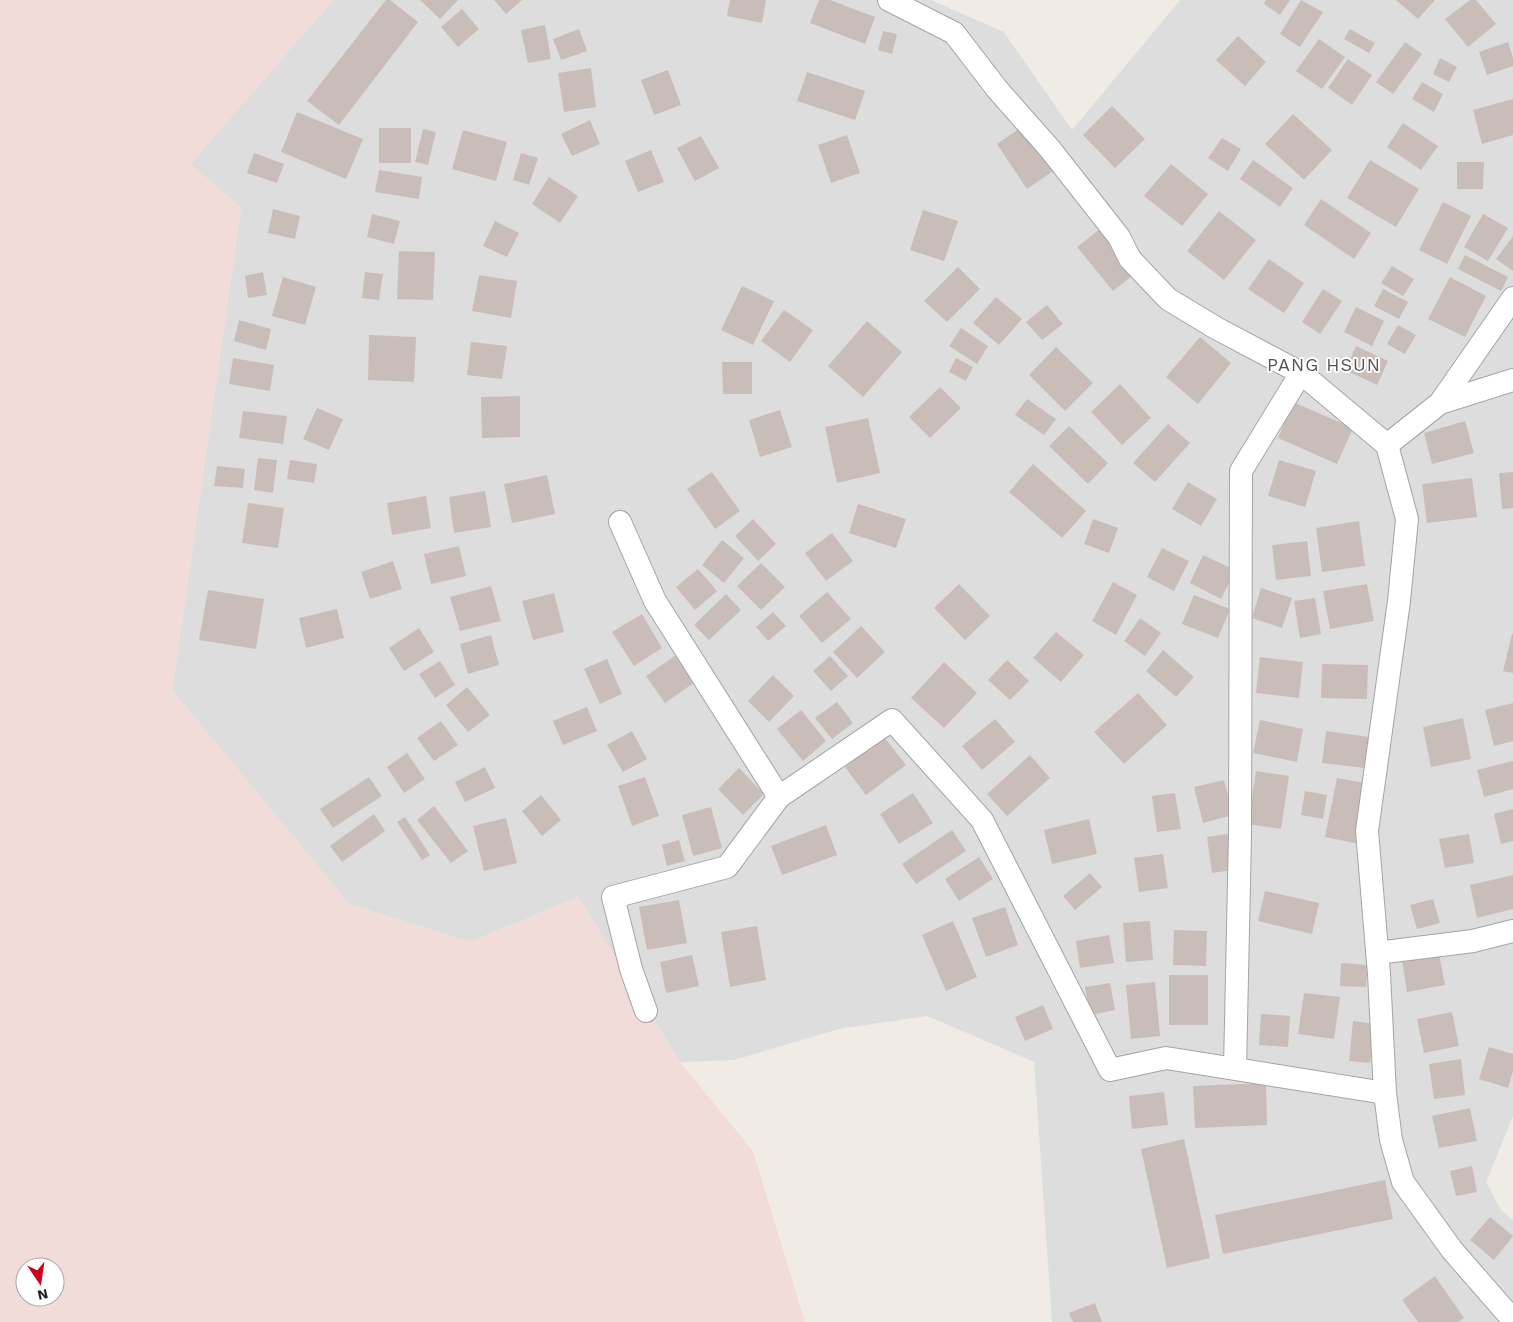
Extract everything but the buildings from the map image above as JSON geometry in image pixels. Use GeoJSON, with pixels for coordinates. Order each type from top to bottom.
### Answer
{"type":"FeatureCollection","features":[{"type":"Feature","properties":{"kind":"street"},"geometry":{"type":"LineString","coordinates":[[889,0],[954,33],[997,89],[1050,149],[1119,237],[1130,259],[1168,299],[1216,328],[1301,373],[1387,445],[1407,519],[1399,601],[1367,831],[1377,952],[1385,1093],[1391,1140],[1403,1182],[1452,1250],[1513,1320]]}},
{"type":"Feature","properties":{"kind":"street"},"geometry":{"type":"LineString","coordinates":[[1387,445],[1440,402],[1513,298]]}},
{"type":"Feature","properties":{"kind":"street"},"geometry":{"type":"LineString","coordinates":[[1235,1069],[1240,835],[1242,471],[1301,373]]}},
{"type":"Feature","properties":{"kind":"street"},"geometry":{"type":"LineString","coordinates":[[1440,402],[1513,380]]}},
{"type":"Feature","properties":{"kind":"street"},"geometry":{"type":"LineString","coordinates":[[620,522],[655,601],[779,798]]}},
{"type":"Feature","properties":{"kind":"street"},"geometry":{"type":"LineString","coordinates":[[646,1011],[631,969],[613,897],[727,867],[779,798],[892,720],[982,820],[1110,1070],[1166,1058],[1385,1093]]}},
{"type":"Feature","properties":{"kind":"street"},"geometry":{"type":"LineString","coordinates":[[1377,952],[1473,941],[1513,931]]}},
{"type":"Feature","properties":{"kind":"shaded area"},"geometry":{"type":"Polygon","coordinates":[[[0,0],[333,0],[190,164],[241,208],[172,690],[349,904],[470,942],[578,897],[680,1062],[753,1151],[805,1322],[0,1322],[0,0]]]}},
{"type":"Feature","properties":{"kind":"shaded area"},"geometry":{"type":"Polygon","coordinates":[[[333,0],[931,0],[1004,32],[1072,130],[1180,0],[1513,0],[1513,1116],[1486,1182],[1501,1210],[1513,1220],[1513,1322],[1052,1322],[1034,1062],[927,1016],[839,1029],[734,1060],[680,1062],[578,897],[470,942],[349,904],[172,690],[241,208],[190,164],[333,0]]]}},
{"type":"Feature","properties":{"kind":"district","name":"PANG HSUN"},"geometry":{"type":"Point","coordinates":[1324,365]}}]}
